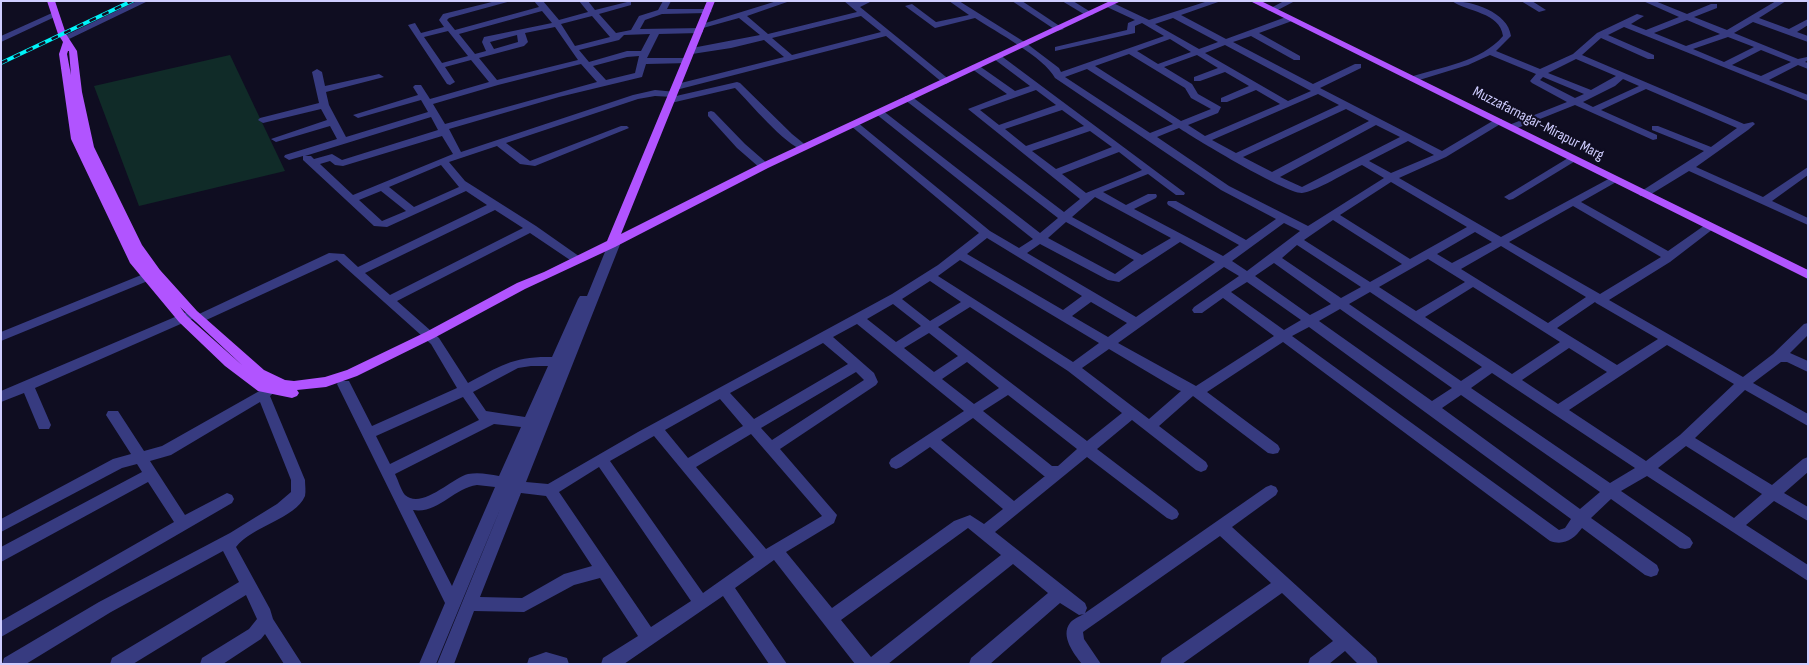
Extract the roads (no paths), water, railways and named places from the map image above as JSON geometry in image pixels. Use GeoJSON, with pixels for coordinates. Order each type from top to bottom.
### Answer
{"type":"FeatureCollection","features":[{"type":"Feature","properties":{"kind":"main road"},"geometry":{"type":"LineString","coordinates":[[51,1],[65,41],[62,51],[72,86],[76,138],[86,164],[127,249],[191,317],[230,363],[252,381],[272,390],[304,394],[344,384],[432,338],[523,294],[548,275],[577,259],[611,244],[764,166],[1114,3]]}},
{"type":"Feature","properties":{"kind":"main road","name":"Muzzafarnagar-Mirapur Marg"},"geometry":{"type":"LineString","coordinates":[[1254,1],[1808,275]]}},
{"type":"Feature","properties":{"kind":"main road"},"geometry":{"type":"LineString","coordinates":[[611,244],[710,6]]}},
{"type":"Feature","properties":{"kind":"main road"},"geometry":{"type":"LineString","coordinates":[[272,390],[326,382],[352,373],[432,338]]}},
{"type":"Feature","properties":{"kind":"street"},"geometry":{"type":"LineString","coordinates":[[65,41],[144,1]]}},
{"type":"Feature","properties":{"kind":"street"},"geometry":{"type":"LineString","coordinates":[[495,83],[452,31],[444,18],[507,1]]}},
{"type":"Feature","properties":{"kind":"street"},"geometry":{"type":"LineString","coordinates":[[583,1],[616,38]]}},
{"type":"Feature","properties":{"kind":"street"},"geometry":{"type":"LineString","coordinates":[[661,12],[667,1]]}},
{"type":"Feature","properties":{"kind":"street"},"geometry":{"type":"LineString","coordinates":[[573,49],[616,38],[622,33],[702,27],[786,1]]}},
{"type":"Feature","properties":{"kind":"street"},"geometry":{"type":"LineString","coordinates":[[851,3],[868,1]]}},
{"type":"Feature","properties":{"kind":"street"},"geometry":{"type":"LineString","coordinates":[[954,1],[974,16],[1023,45],[1056,70],[1058,76],[1225,188],[1308,231]]}},
{"type":"Feature","properties":{"kind":"street"},"geometry":{"type":"LineString","coordinates":[[1016,1],[1060,29]]}},
{"type":"Feature","properties":{"kind":"street"},"geometry":{"type":"LineString","coordinates":[[1066,1],[1090,14]]}},
{"type":"Feature","properties":{"kind":"street"},"geometry":{"type":"LineString","coordinates":[[1058,49],[1132,31],[1131,25],[1174,15],[1217,1]]}},
{"type":"Feature","properties":{"kind":"street"},"geometry":{"type":"LineString","coordinates":[[1271,10],[1291,1]]}},
{"type":"Feature","properties":{"kind":"street"},"geometry":{"type":"LineString","coordinates":[[1413,78],[1491,52],[1508,36],[1505,27],[1495,17],[1456,1]]}},
{"type":"Feature","properties":{"kind":"street"},"geometry":{"type":"LineString","coordinates":[[1525,1],[1542,10]]}},
{"type":"Feature","properties":{"kind":"street"},"geometry":{"type":"LineString","coordinates":[[1647,1],[1803,64]]}},
{"type":"Feature","properties":{"kind":"street"},"geometry":{"type":"LineString","coordinates":[[1686,50],[1727,34],[1782,1]]}},
{"type":"Feature","properties":{"kind":"street"},"geometry":{"type":"LineString","coordinates":[[851,3],[946,81]]}},
{"type":"Feature","properties":{"kind":"street"},"geometry":{"type":"LineString","coordinates":[[1114,3],[1287,104]]}},
{"type":"Feature","properties":{"kind":"street"},"geometry":{"type":"LineString","coordinates":[[419,36],[492,22],[541,5],[557,24],[573,49],[603,83]]}},
{"type":"Feature","properties":{"kind":"street"},"geometry":{"type":"LineString","coordinates":[[492,51],[486,42],[487,39],[557,24],[594,12],[633,7],[661,12],[710,6]]}},
{"type":"Feature","properties":{"kind":"street"},"geometry":{"type":"LineString","coordinates":[[909,6],[935,25],[974,16]]}},
{"type":"Feature","properties":{"kind":"street"},"geometry":{"type":"LineString","coordinates":[[1647,33],[1714,6]]}},
{"type":"Feature","properties":{"kind":"street"},"geometry":{"type":"LineString","coordinates":[[633,7],[634,32]]}},
{"type":"Feature","properties":{"kind":"street"},"geometry":{"type":"LineString","coordinates":[[481,8],[492,22]]}},
{"type":"Feature","properties":{"kind":"street"},"geometry":{"type":"LineString","coordinates":[[692,50],[724,47],[863,13]]}},
{"type":"Feature","properties":{"kind":"street"},"geometry":{"type":"LineString","coordinates":[[1,39],[55,15]]}},
{"type":"Feature","properties":{"kind":"street"},"geometry":{"type":"LineString","coordinates":[[741,15],[791,58]]}},
{"type":"Feature","properties":{"kind":"street"},"geometry":{"type":"LineString","coordinates":[[1174,15],[1442,155]]}},
{"type":"Feature","properties":{"kind":"street"},"geometry":{"type":"LineString","coordinates":[[1640,16],[1600,36],[1576,56],[1542,72],[1535,79],[1536,82],[1594,110],[1712,151]]}},
{"type":"Feature","properties":{"kind":"street"},"geometry":{"type":"LineString","coordinates":[[1157,67],[1289,19]]}},
{"type":"Feature","properties":{"kind":"street"},"geometry":{"type":"LineString","coordinates":[[1753,19],[1808,39]]}},
{"type":"Feature","properties":{"kind":"street"},"geometry":{"type":"LineString","coordinates":[[1790,32],[1808,21]]}},
{"type":"Feature","properties":{"kind":"street"},"geometry":{"type":"LineString","coordinates":[[1624,24],[1807,97]]}},
{"type":"Feature","properties":{"kind":"street"},"geometry":{"type":"LineString","coordinates":[[412,25],[450,82]]}},
{"type":"Feature","properties":{"kind":"street"},"geometry":{"type":"LineString","coordinates":[[636,97],[643,57],[656,31]]}},
{"type":"Feature","properties":{"kind":"street"},"geometry":{"type":"LineString","coordinates":[[439,66],[523,43],[520,32]]}},
{"type":"Feature","properties":{"kind":"street"},"geometry":{"type":"LineString","coordinates":[[1251,32],[1297,58]]}},
{"type":"Feature","properties":{"kind":"street"},"geometry":{"type":"LineString","coordinates":[[674,94],[791,58],[888,33]]}},
{"type":"Feature","properties":{"kind":"street"},"geometry":{"type":"LineString","coordinates":[[1058,76],[1171,36]]}},
{"type":"Feature","properties":{"kind":"street"},"geometry":{"type":"LineString","coordinates":[[1600,36],[1651,57]]}},
{"type":"Feature","properties":{"kind":"street"},"geometry":{"type":"LineString","coordinates":[[1724,65],[1761,47]]}},
{"type":"Feature","properties":{"kind":"street"},"geometry":{"type":"LineString","coordinates":[[1130,51],[1189,86],[1194,96],[1216,107],[1215,111],[1149,137]]}},
{"type":"Feature","properties":{"kind":"street"},"geometry":{"type":"LineString","coordinates":[[1491,52],[1592,94]]}},
{"type":"Feature","properties":{"kind":"street"},"geometry":{"type":"LineString","coordinates":[[358,115],[627,54],[687,61]]}},
{"type":"Feature","properties":{"kind":"street"},"geometry":{"type":"LineString","coordinates":[[1576,56],[1748,126],[1689,167],[1644,194]]}},
{"type":"Feature","properties":{"kind":"street"},"geometry":{"type":"LineString","coordinates":[[997,57],[1180,193]]}},
{"type":"Feature","properties":{"kind":"street"},"geometry":{"type":"LineString","coordinates":[[1761,80],[1803,64],[1808,57]]}},
{"type":"Feature","properties":{"kind":"street"},"geometry":{"type":"LineString","coordinates":[[1089,66],[1204,140],[1300,191],[1408,137]]}},
{"type":"Feature","properties":{"kind":"street"},"geometry":{"type":"LineString","coordinates":[[1204,140],[1287,104],[1358,66]]}},
{"type":"Feature","properties":{"kind":"street"},"geometry":{"type":"LineString","coordinates":[[975,67],[1014,94]]}},
{"type":"Feature","properties":{"kind":"street"},"geometry":{"type":"LineString","coordinates":[[1197,79],[1226,68]]}},
{"type":"Feature","properties":{"kind":"street"},"geometry":{"type":"LineString","coordinates":[[316,72],[324,105],[343,141]]}},
{"type":"Feature","properties":{"kind":"street"},"geometry":{"type":"LineString","coordinates":[[313,163],[332,157],[339,163],[343,163],[445,129],[603,83],[639,75]]}},
{"type":"Feature","properties":{"kind":"street"},"geometry":{"type":"LineString","coordinates":[[1512,127],[1575,102],[1622,76]]}},
{"type":"Feature","properties":{"kind":"street"},"geometry":{"type":"LineString","coordinates":[[321,90],[379,77]]}},
{"type":"Feature","properties":{"kind":"street"},"geometry":{"type":"LineString","coordinates":[[352,199],[458,155],[636,97],[655,93],[674,94],[737,85],[788,136],[803,147]]}},
{"type":"Feature","properties":{"kind":"street"},"geometry":{"type":"LineString","coordinates":[[418,86],[445,129],[458,155]]}},
{"type":"Feature","properties":{"kind":"street"},"geometry":{"type":"LineString","coordinates":[[1224,100],[1257,86]]}},
{"type":"Feature","properties":{"kind":"street"},"geometry":{"type":"LineString","coordinates":[[1594,110],[1646,86]]}},
{"type":"Feature","properties":{"kind":"street"},"geometry":{"type":"LineString","coordinates":[[1037,87],[973,109],[1024,150],[1090,196],[1126,210],[1225,262],[1246,276],[1432,408],[1651,570]]}},
{"type":"Feature","properties":{"kind":"street"},"geometry":{"type":"LineString","coordinates":[[908,98],[1064,217],[1142,260]]}},
{"type":"Feature","properties":{"kind":"street"},"geometry":{"type":"LineString","coordinates":[[263,120],[324,105]]}},
{"type":"Feature","properties":{"kind":"street"},"geometry":{"type":"LineString","coordinates":[[998,129],[1064,106]]}},
{"type":"Feature","properties":{"kind":"street"},"geometry":{"type":"LineString","coordinates":[[1235,158],[1347,106]]}},
{"type":"Feature","properties":{"kind":"street"},"geometry":{"type":"LineString","coordinates":[[879,112],[1040,238],[1116,278],[1179,238]]}},
{"type":"Feature","properties":{"kind":"street"},"geometry":{"type":"LineString","coordinates":[[289,157],[435,113]]}},
{"type":"Feature","properties":{"kind":"street"},"geometry":{"type":"LineString","coordinates":[[711,114],[741,146],[764,166]]}},
{"type":"Feature","properties":{"kind":"street"},"geometry":{"type":"LineString","coordinates":[[1271,176],[1376,121]]}},
{"type":"Feature","properties":{"kind":"street"},"geometry":{"type":"LineString","coordinates":[[1198,310],[1274,258],[1308,231],[1392,177],[1442,155],[1499,121]]}},
{"type":"Feature","properties":{"kind":"street"},"geometry":{"type":"LineString","coordinates":[[276,139],[332,122]]}},
{"type":"Feature","properties":{"kind":"street"},"geometry":{"type":"LineString","coordinates":[[854,124],[986,233],[1136,322]]}},
{"type":"Feature","properties":{"kind":"street"},"geometry":{"type":"LineString","coordinates":[[1024,150],[1092,127]]}},
{"type":"Feature","properties":{"kind":"street"},"geometry":{"type":"LineString","coordinates":[[498,142],[524,162],[531,164],[624,128]]}},
{"type":"Feature","properties":{"kind":"street"},"geometry":{"type":"LineString","coordinates":[[1055,173],[1120,148]]}},
{"type":"Feature","properties":{"kind":"street"},"geometry":{"type":"LineString","coordinates":[[302,154],[380,225],[467,186]]}},
{"type":"Feature","properties":{"kind":"street"},"geometry":{"type":"LineString","coordinates":[[1509,197],[1573,158]]}},
{"type":"Feature","properties":{"kind":"street"},"geometry":{"type":"LineString","coordinates":[[1362,160],[1808,421]]}},
{"type":"Feature","properties":{"kind":"street"},"geometry":{"type":"LineString","coordinates":[[443,161],[467,186],[577,259]]}},
{"type":"Feature","properties":{"kind":"street"},"geometry":{"type":"LineString","coordinates":[[1689,167],[1808,222]]}},
{"type":"Feature","properties":{"kind":"street"},"geometry":{"type":"LineString","coordinates":[[1019,253],[1090,196],[1150,170]]}},
{"type":"Feature","properties":{"kind":"street"},"geometry":{"type":"LineString","coordinates":[[1764,202],[1808,170]]}},
{"type":"Feature","properties":{"kind":"street"},"geometry":{"type":"LineString","coordinates":[[1452,268],[1614,179]]}},
{"type":"Feature","properties":{"kind":"street"},"geometry":{"type":"LineString","coordinates":[[381,186],[414,211]]}},
{"type":"Feature","properties":{"kind":"street"},"geometry":{"type":"LineString","coordinates":[[1126,210],[1152,196]]}},
{"type":"Feature","properties":{"kind":"street"},"geometry":{"type":"LineString","coordinates":[[1573,202],[1668,256]]}},
{"type":"Feature","properties":{"kind":"street"},"geometry":{"type":"LineString","coordinates":[[1172,203],[1247,245]]}},
{"type":"Feature","properties":{"kind":"street"},"geometry":{"type":"LineString","coordinates":[[358,272],[496,205]]}},
{"type":"Feature","properties":{"kind":"street"},"geometry":{"type":"LineString","coordinates":[[1332,216],[1410,264]]}},
{"type":"Feature","properties":{"kind":"street"},"geometry":{"type":"LineString","coordinates":[[1072,368],[1225,262],[1283,219]]}},
{"type":"Feature","properties":{"kind":"street"},"geometry":{"type":"LineString","coordinates":[[1149,427],[1193,392],[1283,336],[1311,322],[1475,227]]}},
{"type":"Feature","properties":{"kind":"street"},"geometry":{"type":"LineString","coordinates":[[1549,328],[1666,259],[1709,227]]}},
{"type":"Feature","properties":{"kind":"street"},"geometry":{"type":"LineString","coordinates":[[389,300],[532,228]]}},
{"type":"Feature","properties":{"kind":"street"},"geometry":{"type":"LineString","coordinates":[[400,499],[408,505],[420,506],[437,499],[470,480],[511,485],[534,491],[550,490],[656,429],[895,300],[960,255],[986,233]]}},
{"type":"Feature","properties":{"kind":"street"},"geometry":{"type":"LineString","coordinates":[[1296,240],[1417,316],[1646,469],[1808,574]]}},
{"type":"Feature","properties":{"kind":"street"},"geometry":{"type":"LineString","coordinates":[[445,664],[469,604],[511,485],[611,244]]}},
{"type":"Feature","properties":{"kind":"street"},"geometry":{"type":"LineString","coordinates":[[1429,254],[1616,371]]}},
{"type":"Feature","properties":{"kind":"street"},"geometry":{"type":"LineString","coordinates":[[960,255],[1062,317],[1193,392],[1272,449]]}},
{"type":"Feature","properties":{"kind":"street"},"geometry":{"type":"LineString","coordinates":[[1,398],[333,256],[340,256],[432,338],[481,415],[492,419],[536,423]]}},
{"type":"Feature","properties":{"kind":"street"},"geometry":{"type":"LineString","coordinates":[[1274,258],[1463,387],[1685,543]]}},
{"type":"Feature","properties":{"kind":"street"},"geometry":{"type":"LineString","coordinates":[[1,337],[151,275]]}},
{"type":"Feature","properties":{"kind":"street"},"geometry":{"type":"LineString","coordinates":[[930,276],[1072,368],[1201,466]]}},
{"type":"Feature","properties":{"kind":"street"},"geometry":{"type":"LineString","coordinates":[[1417,316],[1473,282]]}},
{"type":"Feature","properties":{"kind":"street"},"geometry":{"type":"LineString","coordinates":[[1223,292],[1554,536],[1560,537],[1570,532],[1580,518],[1611,490],[1646,469],[1685,439],[1742,384],[1778,357],[1808,327]]}},
{"type":"Feature","properties":{"kind":"street"},"geometry":{"type":"LineString","coordinates":[[1062,317],[1091,296]]}},
{"type":"Feature","properties":{"kind":"street"},"geometry":{"type":"LineString","coordinates":[[895,300],[1172,514]]}},
{"type":"Feature","properties":{"kind":"street"},"geometry":{"type":"LineString","coordinates":[[895,348],[970,302]]}},
{"type":"Feature","properties":{"kind":"street"},"geometry":{"type":"LineString","coordinates":[[859,319],[1044,470],[1054,474],[1061,472]]}},
{"type":"Feature","properties":{"kind":"street"},"geometry":{"type":"LineString","coordinates":[[770,448],[868,386],[872,379],[825,337]]}},
{"type":"Feature","properties":{"kind":"street"},"geometry":{"type":"LineString","coordinates":[[1559,410],[1616,371],[1667,340]]}},
{"type":"Feature","properties":{"kind":"street"},"geometry":{"type":"LineString","coordinates":[[1513,380],[1570,342]]}},
{"type":"Feature","properties":{"kind":"street"},"geometry":{"type":"LineString","coordinates":[[933,379],[968,356]]}},
{"type":"Feature","properties":{"kind":"street"},"geometry":{"type":"LineString","coordinates":[[1778,357],[1789,357],[1808,367]]}},
{"type":"Feature","properties":{"kind":"street"},"geometry":{"type":"LineString","coordinates":[[368,434],[464,390],[515,364],[531,361],[562,362]]}},
{"type":"Feature","properties":{"kind":"street"},"geometry":{"type":"LineString","coordinates":[[686,466],[857,365]]}},
{"type":"Feature","properties":{"kind":"street"},"geometry":{"type":"LineString","coordinates":[[1432,408],[1492,367]]}},
{"type":"Feature","properties":{"kind":"street"},"geometry":{"type":"LineString","coordinates":[[344,384],[386,472],[453,603]]}},
{"type":"Feature","properties":{"kind":"street"},"geometry":{"type":"LineString","coordinates":[[28,386],[44,425]]}},
{"type":"Feature","properties":{"kind":"street"},"geometry":{"type":"LineString","coordinates":[[896,463],[1008,388]]}},
{"type":"Feature","properties":{"kind":"street"},"geometry":{"type":"LineString","coordinates":[[1,526],[118,463],[166,450],[272,390],[298,480],[298,494],[288,504],[237,536],[139,587],[10,664]]}},
{"type":"Feature","properties":{"kind":"street"},"geometry":{"type":"LineString","coordinates":[[609,664],[770,555],[823,524],[830,516],[722,393]]}},
{"type":"Feature","properties":{"kind":"street"},"geometry":{"type":"LineString","coordinates":[[985,532],[1061,472],[1131,413]]}},
{"type":"Feature","properties":{"kind":"street"},"geometry":{"type":"LineString","coordinates":[[113,415],[183,524]]}},
{"type":"Feature","properties":{"kind":"street"},"geometry":{"type":"LineString","coordinates":[[386,472],[492,419]]}},
{"type":"Feature","properties":{"kind":"street"},"geometry":{"type":"LineString","coordinates":[[656,429],[686,466],[830,619],[866,664]]}},
{"type":"Feature","properties":{"kind":"street"},"geometry":{"type":"LineString","coordinates":[[1685,439],[1808,515]]}},
{"type":"Feature","properties":{"kind":"street"},"geometry":{"type":"LineString","coordinates":[[931,440],[1014,510]]}},
{"type":"Feature","properties":{"kind":"street"},"geometry":{"type":"LineString","coordinates":[[602,460],[701,603]]}},
{"type":"Feature","properties":{"kind":"street"},"geometry":{"type":"LineString","coordinates":[[1735,526],[1808,463]]}},
{"type":"Feature","properties":{"kind":"street"},"geometry":{"type":"LineString","coordinates":[[1,555],[150,474]]}},
{"type":"Feature","properties":{"kind":"street"},"geometry":{"type":"LineString","coordinates":[[427,664],[453,603],[511,485]]}},
{"type":"Feature","properties":{"kind":"street"},"geometry":{"type":"LineString","coordinates":[[550,490],[648,637]]}},
{"type":"Feature","properties":{"kind":"street"},"geometry":{"type":"LineString","coordinates":[[1093,664],[1076,643],[1073,635],[1076,628],[1222,527],[1271,490]]}},
{"type":"Feature","properties":{"kind":"street"},"geometry":{"type":"LineString","coordinates":[[1,630],[227,499]]}},
{"type":"Feature","properties":{"kind":"street"},"geometry":{"type":"LineString","coordinates":[[830,619],[959,525],[970,521],[1079,608]]}},
{"type":"Feature","properties":{"kind":"street"},"geometry":{"type":"LineString","coordinates":[[1222,527],[1370,664]]}},
{"type":"Feature","properties":{"kind":"street"},"geometry":{"type":"LineString","coordinates":[[237,536],[228,546],[264,614],[265,621],[294,664]]}},
{"type":"Feature","properties":{"kind":"street"},"geometry":{"type":"LineString","coordinates":[[874,664],[1013,555]]}},
{"type":"Feature","properties":{"kind":"street"},"geometry":{"type":"LineString","coordinates":[[469,604],[524,605],[570,579],[604,570]]}},
{"type":"Feature","properties":{"kind":"street"},"geometry":{"type":"LineString","coordinates":[[1168,664],[1284,583]]}},
{"type":"Feature","properties":{"kind":"street"},"geometry":{"type":"LineString","coordinates":[[118,664],[248,585]]}},
{"type":"Feature","properties":{"kind":"street"},"geometry":{"type":"LineString","coordinates":[[725,586],[779,664]]}},
{"type":"Feature","properties":{"kind":"street"},"geometry":{"type":"LineString","coordinates":[[977,664],[1060,592]]}},
{"type":"Feature","properties":{"kind":"street"},"geometry":{"type":"LineString","coordinates":[[208,664],[255,634],[262,628],[265,621]]}},
{"type":"Feature","properties":{"kind":"street"},"geometry":{"type":"LineString","coordinates":[[1316,664],[1345,641]]}},
{"type":"Feature","properties":{"kind":"street"},"geometry":{"type":"LineString","coordinates":[[535,664],[546,660],[561,664]]}},
{"type":"Feature","properties":{"kind":"railway"},"geometry":{"type":"LineString","coordinates":[[1,63],[132,1]]}}]}
